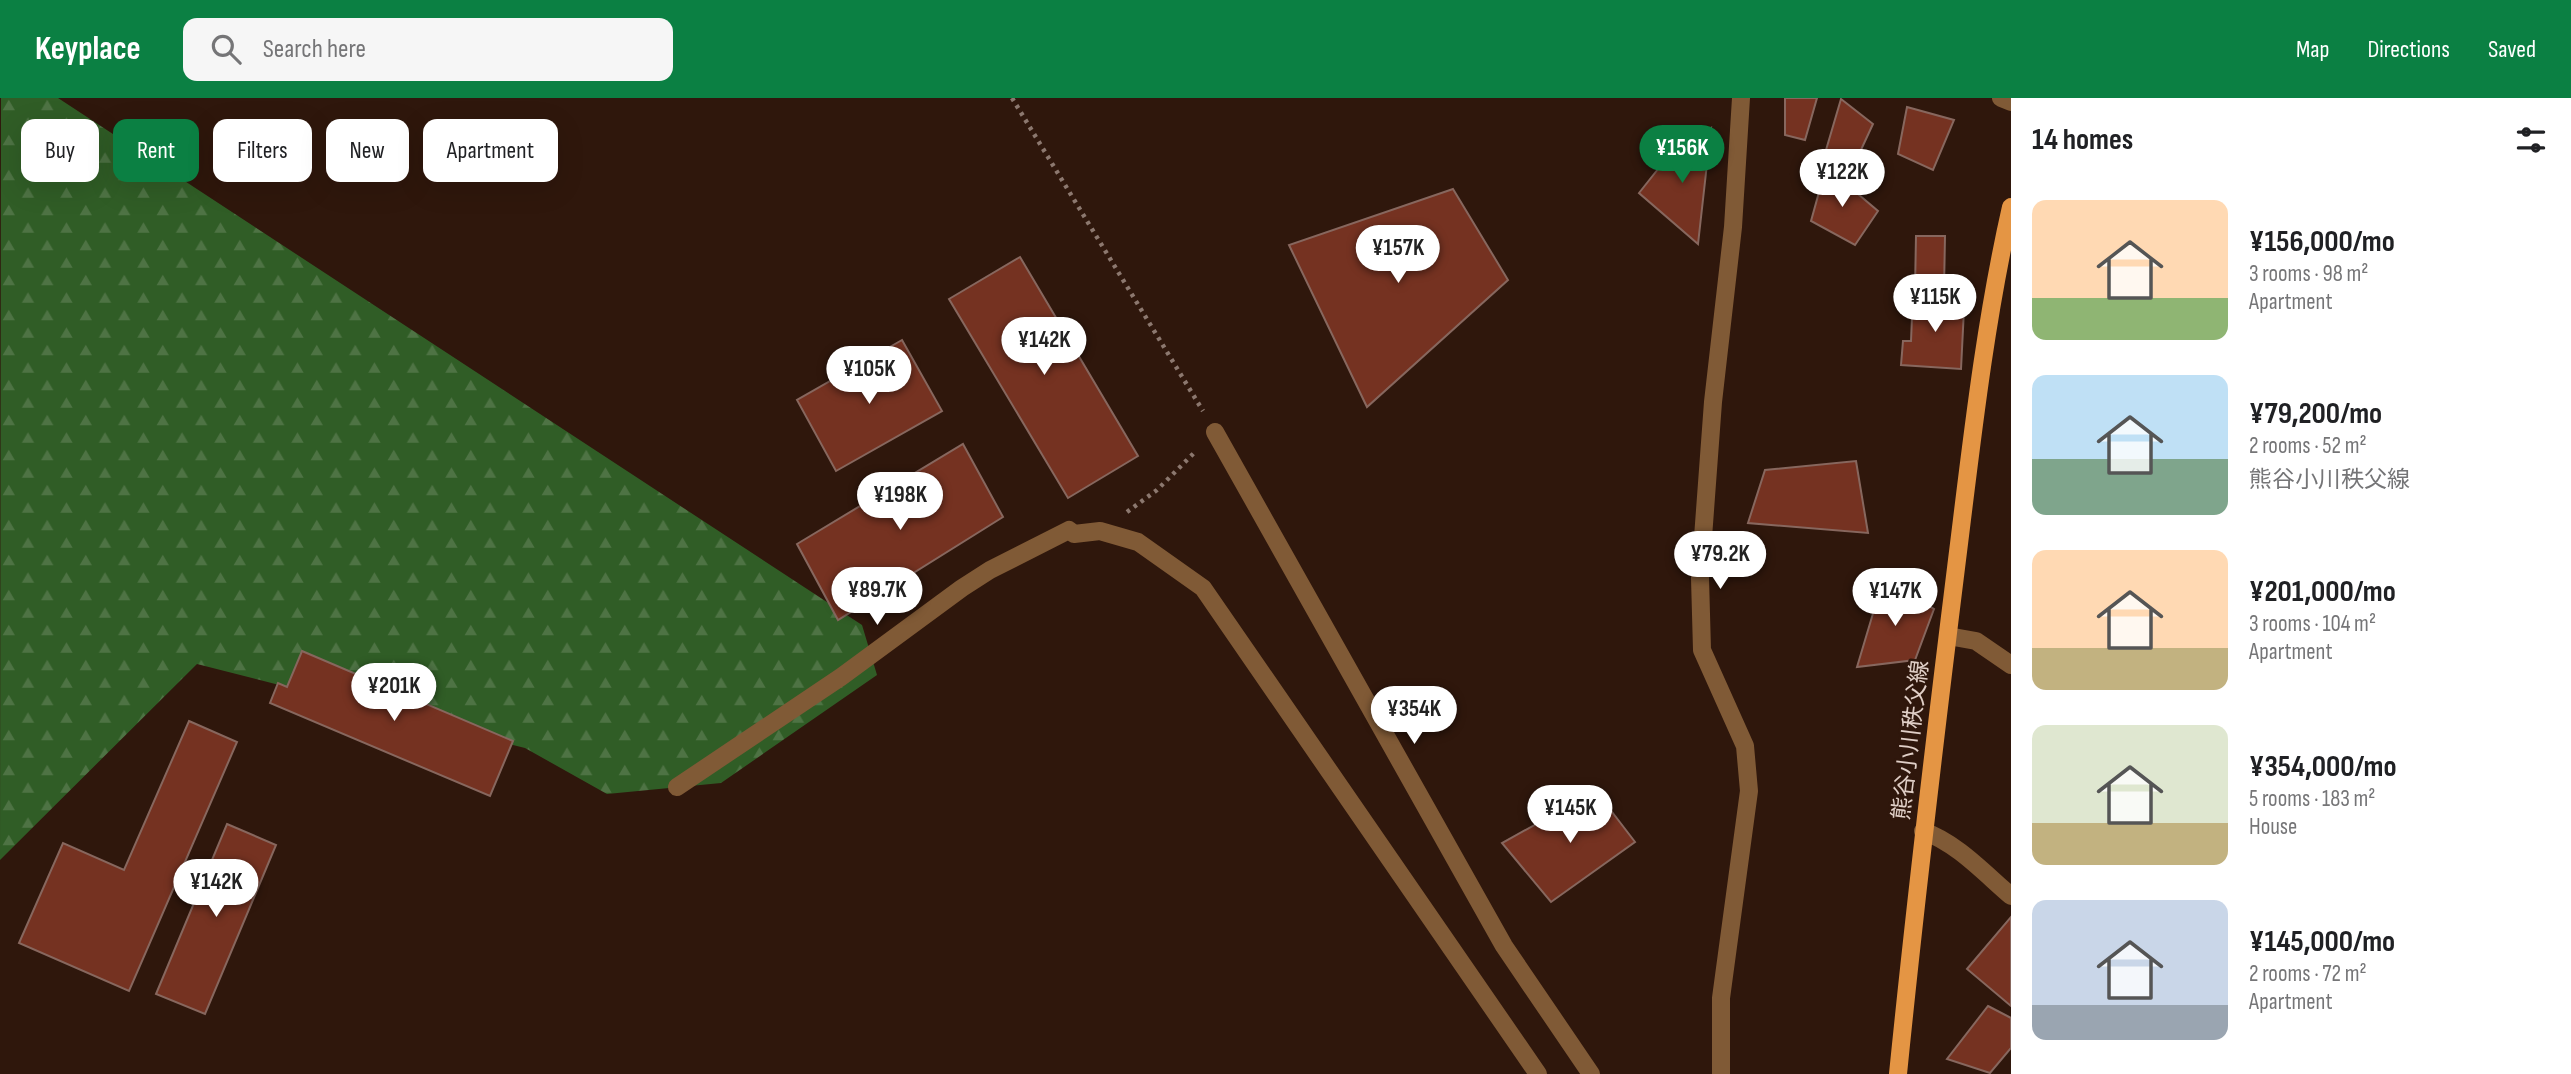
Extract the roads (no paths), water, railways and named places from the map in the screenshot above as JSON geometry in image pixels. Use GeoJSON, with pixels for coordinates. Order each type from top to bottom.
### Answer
{"type":"FeatureCollection","features":[{"type":"Feature","properties":{"kind":"main road","name":"熊谷小川秩父線"},"geometry":{"type":"LineString","coordinates":[[1898,1074],[1923,831],[1978,398],[2000,254],[2011,207]]}},
{"type":"Feature","properties":{"kind":"street"},"geometry":{"type":"LineString","coordinates":[[1721,1074],[1721,998],[1749,791],[1745,746],[1702,650],[1700,578],[1741,98]]}},
{"type":"Feature","properties":{"kind":"street"},"geometry":{"type":"LineString","coordinates":[[2001,98],[2011,103]]}},
{"type":"Feature","properties":{"kind":"street"},"geometry":{"type":"LineString","coordinates":[[1215,432],[1504,946],[1591,1074]]}},
{"type":"Feature","properties":{"kind":"street"},"geometry":{"type":"LineString","coordinates":[[677,786],[841,677],[990,570],[1069,530],[1074,534],[1100,531],[1139,541],[1203,588],[1538,1074]]}},
{"type":"Feature","properties":{"kind":"street"},"geometry":{"type":"LineString","coordinates":[[1948,636],[1976,641],[2011,665]]}},
{"type":"Feature","properties":{"kind":"street"},"geometry":{"type":"LineString","coordinates":[[1923,831],[1938,836],[2011,896]]}}]}
